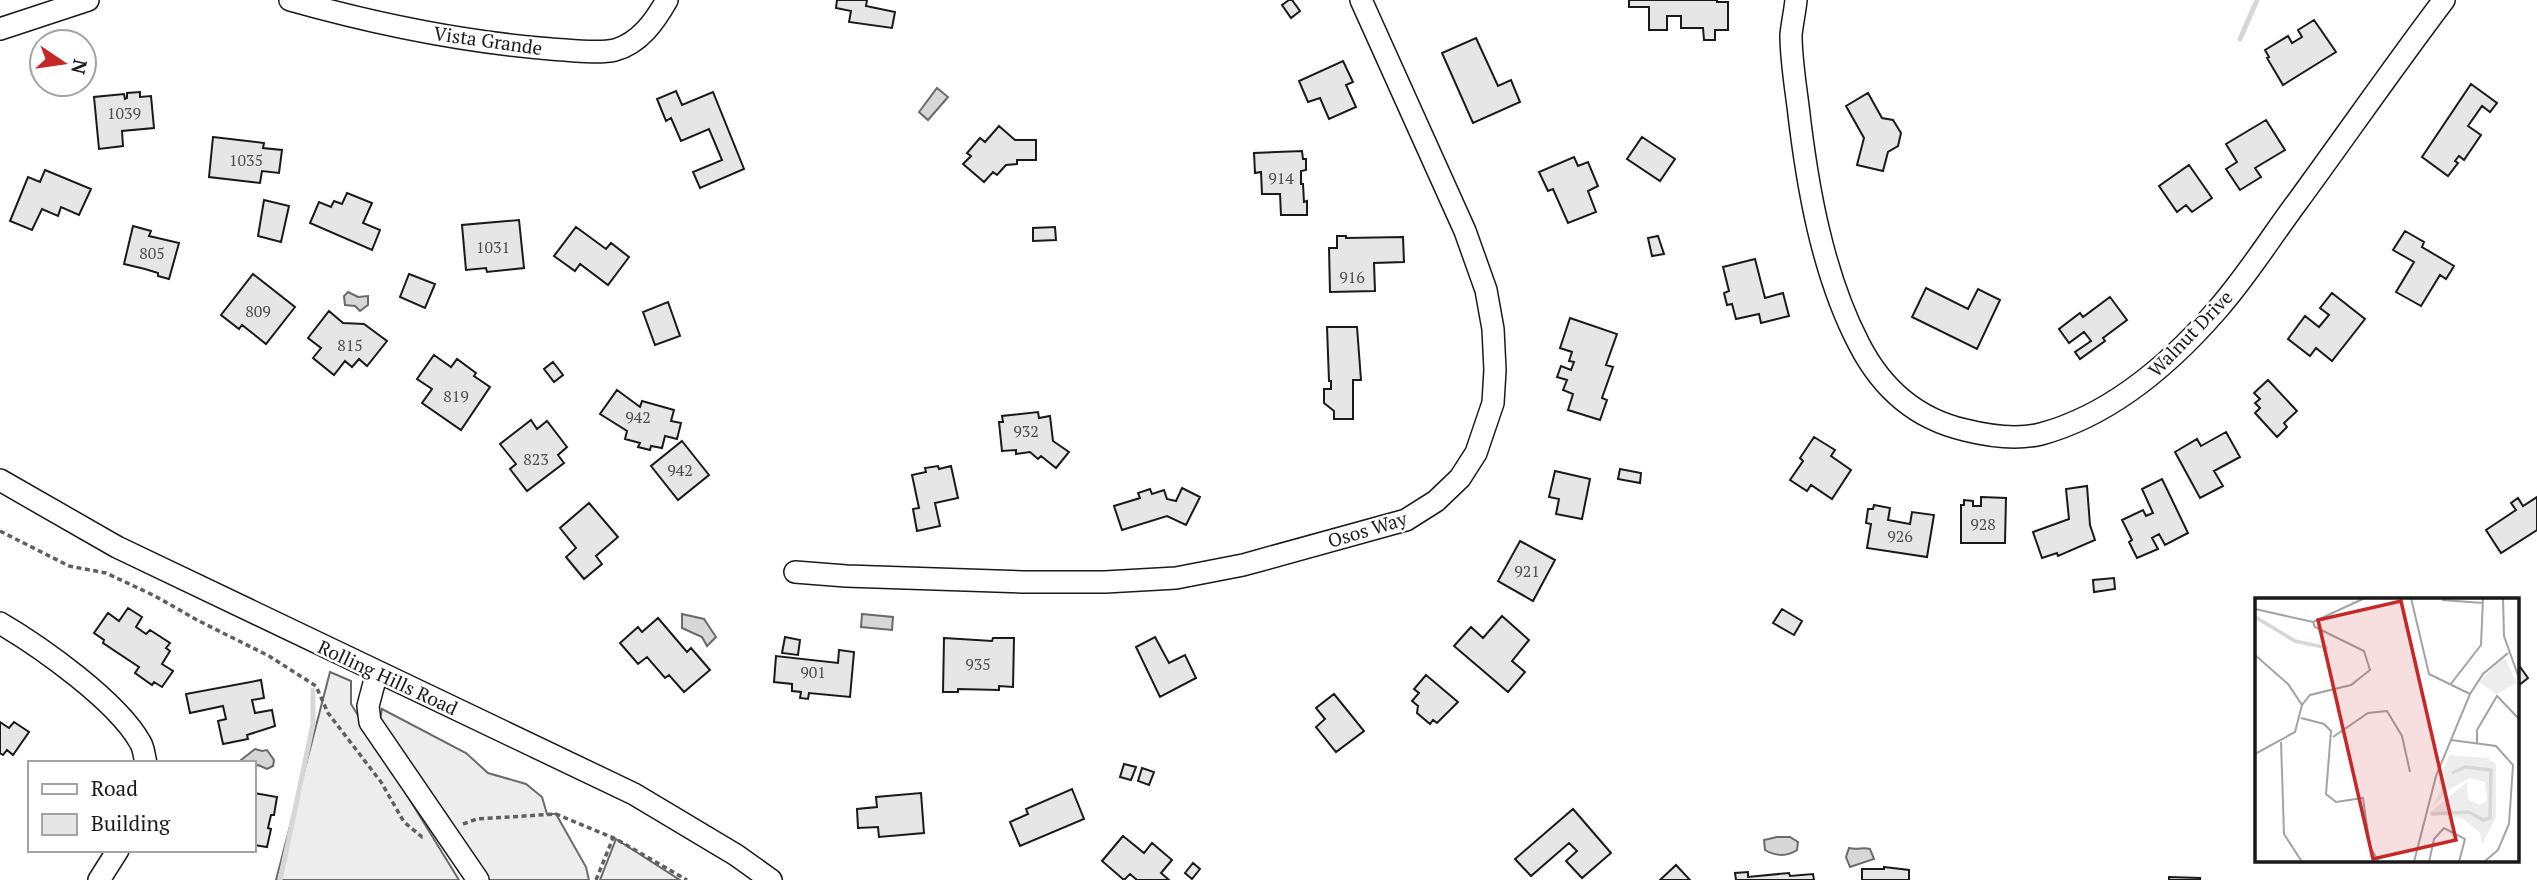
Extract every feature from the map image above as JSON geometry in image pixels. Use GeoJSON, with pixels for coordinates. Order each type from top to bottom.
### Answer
{"type":"FeatureCollection","features":[{"type":"Feature","properties":{"kind":"street"},"geometry":{"type":"LineString","coordinates":[[0,29],[88,0]]}},
{"type":"Feature","properties":{"kind":"street","name":"Vista Grande"},"geometry":{"type":"LineString","coordinates":[[290,0],[417,30],[496,45],[570,51],[614,50],[634,41],[654,22],[667,0]]}},
{"type":"Feature","properties":{"kind":"street","name":"Osos Way"},"geometry":{"type":"LineString","coordinates":[[796,572],[871,578],[996,581],[1105,582],[1176,578],[1243,565],[1406,520],[1436,501],[1460,478],[1476,453],[1493,403],[1493,329],[1486,290],[1465,231],[1361,0]]}},
{"type":"Feature","properties":{"kind":"street","name":"Walnut Drive"},"geometry":{"type":"LineString","coordinates":[[1796,0],[1791,34],[1806,176],[1832,275],[1847,320],[1866,356],[1899,398],[1915,411],[1946,426],[1984,435],[2019,437],[2040,434],[2086,417],[2127,393],[2166,363],[2218,309],[2444,0]]}},
{"type":"Feature","properties":{"kind":"street","name":"Rolling Hills Road"},"geometry":{"type":"LineString","coordinates":[[0,480],[117,547],[634,794],[736,855],[771,880]]}},
{"type":"Feature","properties":{"kind":"street"},"geometry":{"type":"LineString","coordinates":[[0,623],[63,665],[102,699],[128,725],[142,744],[146,761]]}},
{"type":"Feature","properties":{"kind":"street"},"geometry":{"type":"LineString","coordinates":[[377,672],[368,706],[370,722],[478,880]]}},
{"type":"Feature","properties":{"kind":"street"},"geometry":{"type":"LineString","coordinates":[[99,880],[117,852]]}},
{"type":"Feature","properties":{"kind":"path"},"geometry":{"type":"LineString","coordinates":[[0,531],[69,566],[106,573],[155,596],[269,656],[316,686],[328,713],[381,782],[404,822],[422,837],[477,820],[556,814],[613,838],[687,880]]}},
{"type":"Feature","properties":{"kind":"path"},"geometry":{"type":"LineString","coordinates":[[596,880],[613,838]]}},
{"type":"Feature","properties":{"kind":"shaded area"},"geometry":{"type":"Polygon","coordinates":[[[937,88],[948,97],[928,120],[919,112],[937,88]]]}},
{"type":"Feature","properties":{"kind":"shaded area"},"geometry":{"type":"Polygon","coordinates":[[[348,292],[358,297],[368,296],[368,305],[360,311],[355,306],[345,305],[344,296],[348,292]]]}},
{"type":"Feature","properties":{"kind":"shaded area"},"geometry":{"type":"Polygon","coordinates":[[[682,614],[704,619],[716,637],[707,646],[702,637],[682,628],[682,614]]]}},
{"type":"Feature","properties":{"kind":"shaded area"},"geometry":{"type":"Polygon","coordinates":[[[862,614],[893,617],[892,630],[861,627],[862,614]]]}},
{"type":"Feature","properties":{"kind":"shaded area"},"geometry":{"type":"Polygon","coordinates":[[[330,672],[351,681],[351,704],[459,880],[276,880],[330,672]]]}},
{"type":"Feature","properties":{"kind":"shaded area"},"geometry":{"type":"Polygon","coordinates":[[[382,709],[466,753],[488,773],[526,784],[542,797],[547,814],[556,814],[586,867],[589,880],[482,880],[379,724],[382,709]]]}},
{"type":"Feature","properties":{"kind":"shaded area"},"geometry":{"type":"Polygon","coordinates":[[[255,749],[267,750],[274,760],[273,766],[267,769],[256,766],[256,761],[241,760],[255,749]]]}},
{"type":"Feature","properties":{"kind":"shaded area"},"geometry":{"type":"Polygon","coordinates":[[[1790,837],[1798,842],[1797,850],[1781,855],[1765,850],[1764,840],[1790,837]]]}},
{"type":"Feature","properties":{"kind":"shaded area"},"geometry":{"type":"Polygon","coordinates":[[[616,839],[680,880],[600,880],[616,839]]]}},
{"type":"Feature","properties":{"kind":"shaded area"},"geometry":{"type":"Polygon","coordinates":[[[1849,848],[1870,849],[1874,859],[1850,867],[1846,857],[1849,848]]]}},
{"type":"Feature","properties":{"kind":"building"},"geometry":{"type":"Polygon","coordinates":[[[837,0],[867,0],[866,6],[895,12],[892,28],[849,22],[851,11],[836,8],[837,0]]]}},
{"type":"Feature","properties":{"kind":"building"},"geometry":{"type":"Polygon","coordinates":[[[1292,0],[1300,11],[1291,18],[1282,5],[1292,0]]]}},
{"type":"Feature","properties":{"kind":"building"},"geometry":{"type":"Polygon","coordinates":[[[1629,0],[1728,2],[1728,30],[1715,30],[1715,40],[1704,40],[1703,28],[1681,28],[1681,16],[1667,16],[1667,30],[1649,30],[1649,7],[1629,7],[1629,0]]]}},
{"type":"Feature","properties":{"kind":"building"},"geometry":{"type":"Polygon","coordinates":[[[2314,20],[2336,52],[2283,85],[2265,50],[2288,36],[2292,43],[2302,37],[2298,30],[2314,20]]]}},
{"type":"Feature","properties":{"kind":"building"},"geometry":{"type":"Polygon","coordinates":[[[1476,38],[1498,86],[1511,80],[1520,102],[1473,123],[1442,53],[1476,38]]]}},
{"type":"Feature","properties":{"kind":"building"},"geometry":{"type":"Polygon","coordinates":[[[1343,61],[1353,82],[1346,85],[1356,107],[1329,119],[1320,98],[1308,102],[1299,81],[1343,61]]]}},
{"type":"Feature","properties":{"kind":"building"},"geometry":{"type":"Polygon","coordinates":[[[2471,84],[2497,103],[2490,112],[2482,106],[2468,126],[2481,135],[2464,160],[2459,156],[2455,161],[2458,163],[2448,176],[2422,157],[2471,84]]]}},
{"type":"Feature","properties":{"kind":"building"},"geometry":{"type":"Polygon","coordinates":[[[676,91],[682,105],[713,92],[744,169],[700,188],[693,172],[722,160],[709,129],[681,141],[671,118],[666,121],[657,99],[676,91]]]}},
{"type":"Feature","properties":{"kind":"building"},"geometry":{"type":"Polygon","coordinates":[[[140,92],[140,97],[151,96],[154,128],[122,131],[123,146],[99,149],[94,98],[124,94],[125,99],[127,93],[140,92]]]}},
{"type":"Feature","properties":{"kind":"building"},"geometry":{"type":"Polygon","coordinates":[[[1868,93],[1882,118],[1893,120],[1901,133],[1898,146],[1888,152],[1883,171],[1857,165],[1864,138],[1846,106],[1868,93]]]}},
{"type":"Feature","properties":{"kind":"building"},"geometry":{"type":"Polygon","coordinates":[[[2266,120],[2285,150],[2255,168],[2261,177],[2240,190],[2226,169],[2237,162],[2226,144],[2266,120]]]}},
{"type":"Feature","properties":{"kind":"building"},"geometry":{"type":"Polygon","coordinates":[[[999,126],[1015,140],[1036,140],[1036,160],[1017,160],[1017,164],[1006,165],[997,175],[993,172],[984,182],[963,164],[971,156],[967,153],[980,138],[985,142],[999,126]]]}},
{"type":"Feature","properties":{"kind":"building"},"geometry":{"type":"Polygon","coordinates":[[[213,137],[264,143],[263,148],[282,150],[279,173],[262,171],[260,183],[209,177],[213,137]]]}},
{"type":"Feature","properties":{"kind":"building"},"geometry":{"type":"Polygon","coordinates":[[[1642,137],[1675,159],[1660,181],[1627,159],[1642,137]]]}},
{"type":"Feature","properties":{"kind":"building"},"geometry":{"type":"Polygon","coordinates":[[[1302,151],[1303,159],[1306,159],[1306,170],[1301,171],[1301,184],[1304,202],[1307,201],[1307,215],[1281,215],[1280,194],[1262,194],[1261,172],[1255,173],[1254,153],[1302,151]]]}},
{"type":"Feature","properties":{"kind":"building"},"geometry":{"type":"Polygon","coordinates":[[[1574,157],[1578,166],[1588,162],[1598,186],[1588,191],[1596,212],[1568,223],[1553,189],[1548,191],[1539,172],[1574,157]]]}},
{"type":"Feature","properties":{"kind":"building"},"geometry":{"type":"Polygon","coordinates":[[[2189,165],[2212,198],[2192,212],[2186,205],[2177,212],[2159,186],[2189,165]]]}},
{"type":"Feature","properties":{"kind":"building"},"geometry":{"type":"Polygon","coordinates":[[[45,170],[91,189],[79,215],[61,207],[58,216],[42,209],[32,230],[10,221],[28,177],[40,182],[45,170]]]}},
{"type":"Feature","properties":{"kind":"building"},"geometry":{"type":"Polygon","coordinates":[[[347,193],[372,203],[363,223],[380,230],[372,250],[310,223],[319,202],[331,207],[334,201],[342,204],[347,193]]]}},
{"type":"Feature","properties":{"kind":"building"},"geometry":{"type":"Polygon","coordinates":[[[264,200],[289,206],[281,242],[258,236],[264,200]]]}},
{"type":"Feature","properties":{"kind":"building"},"geometry":{"type":"Polygon","coordinates":[[[519,220],[524,268],[487,272],[486,268],[466,270],[462,225],[519,220]]]}},
{"type":"Feature","properties":{"kind":"building"},"geometry":{"type":"Polygon","coordinates":[[[133,226],[151,231],[149,236],[179,243],[169,279],[158,276],[158,273],[124,264],[133,226]]]}},
{"type":"Feature","properties":{"kind":"building"},"geometry":{"type":"Polygon","coordinates":[[[576,227],[606,249],[611,243],[629,257],[608,285],[580,264],[575,271],[554,256],[576,227]]]}},
{"type":"Feature","properties":{"kind":"building"},"geometry":{"type":"Polygon","coordinates":[[[1055,227],[1056,240],[1033,241],[1033,228],[1055,227]]]}},
{"type":"Feature","properties":{"kind":"building"},"geometry":{"type":"Polygon","coordinates":[[[2405,231],[2424,242],[2422,247],[2454,266],[2446,279],[2440,275],[2421,306],[2396,292],[2414,262],[2393,250],[2405,231]]]}},
{"type":"Feature","properties":{"kind":"building"},"geometry":{"type":"Polygon","coordinates":[[[1337,236],[1403,237],[1404,262],[1374,263],[1375,291],[1330,292],[1329,248],[1337,248],[1337,236]]]}},
{"type":"Feature","properties":{"kind":"building"},"geometry":{"type":"Polygon","coordinates":[[[1658,236],[1664,254],[1652,256],[1648,238],[1658,236]]]}},
{"type":"Feature","properties":{"kind":"building"},"geometry":{"type":"Polygon","coordinates":[[[1755,259],[1765,298],[1783,293],[1789,316],[1761,323],[1759,314],[1736,319],[1732,304],[1727,305],[1724,293],[1729,291],[1723,267],[1755,259]]]}},
{"type":"Feature","properties":{"kind":"building"},"geometry":{"type":"Polygon","coordinates":[[[253,274],[295,307],[266,344],[242,325],[239,329],[221,315],[253,274]]]}},
{"type":"Feature","properties":{"kind":"building"},"geometry":{"type":"Polygon","coordinates":[[[409,274],[435,284],[425,308],[400,297],[409,274]]]}},
{"type":"Feature","properties":{"kind":"building"},"geometry":{"type":"Polygon","coordinates":[[[1926,288],[1968,309],[1978,289],[2000,300],[1977,349],[1912,317],[1926,288]]]}},
{"type":"Feature","properties":{"kind":"building"},"geometry":{"type":"Polygon","coordinates":[[[2332,293],[2365,319],[2332,361],[2316,348],[2310,356],[2288,339],[2305,316],[2319,327],[2329,315],[2320,308],[2332,293]]]}},
{"type":"Feature","properties":{"kind":"building"},"geometry":{"type":"Polygon","coordinates":[[[2110,297],[2127,320],[2103,338],[2105,341],[2080,359],[2075,352],[2091,341],[2084,332],[2069,343],[2059,329],[2080,313],[2083,317],[2110,297]]]}},
{"type":"Feature","properties":{"kind":"building"},"geometry":{"type":"Polygon","coordinates":[[[668,302],[680,336],[655,345],[643,312],[668,302]]]}},
{"type":"Feature","properties":{"kind":"building"},"geometry":{"type":"Polygon","coordinates":[[[329,311],[343,323],[364,324],[387,341],[367,366],[359,359],[352,367],[345,361],[334,375],[313,358],[321,348],[308,338],[329,311]]]}},
{"type":"Feature","properties":{"kind":"building"},"geometry":{"type":"Polygon","coordinates":[[[1570,318],[1617,334],[1606,365],[1613,367],[1602,398],[1607,400],[1600,420],[1568,410],[1573,394],[1563,390],[1567,380],[1557,377],[1561,366],[1571,370],[1574,362],[1569,361],[1572,352],[1560,348],[1570,318]]]}},
{"type":"Feature","properties":{"kind":"building"},"geometry":{"type":"Polygon","coordinates":[[[1327,327],[1357,327],[1361,380],[1353,380],[1353,419],[1334,419],[1334,411],[1324,403],[1324,389],[1331,389],[1327,327]]]}},
{"type":"Feature","properties":{"kind":"building"},"geometry":{"type":"Polygon","coordinates":[[[434,355],[451,367],[457,359],[490,387],[461,430],[422,403],[432,389],[417,379],[434,355]]]}},
{"type":"Feature","properties":{"kind":"building"},"geometry":{"type":"Polygon","coordinates":[[[553,362],[563,375],[554,382],[544,369],[553,362]]]}},
{"type":"Feature","properties":{"kind":"building"},"geometry":{"type":"Polygon","coordinates":[[[2268,380],[2297,411],[2284,423],[2287,427],[2277,437],[2255,413],[2260,408],[2255,403],[2260,399],[2254,393],[2268,380]]]}},
{"type":"Feature","properties":{"kind":"building"},"geometry":{"type":"Polygon","coordinates":[[[617,390],[640,407],[642,401],[674,410],[671,421],[681,423],[677,439],[665,436],[662,448],[651,446],[650,450],[638,447],[640,443],[625,439],[627,431],[600,414],[617,390]]]}},
{"type":"Feature","properties":{"kind":"building"},"geometry":{"type":"Polygon","coordinates":[[[1038,412],[1039,418],[1050,416],[1053,441],[1069,452],[1056,468],[1041,456],[1038,459],[1030,452],[1016,454],[1016,450],[1002,451],[999,422],[1003,422],[1002,416],[1038,412]]]}},
{"type":"Feature","properties":{"kind":"building"},"geometry":{"type":"Polygon","coordinates":[[[531,420],[537,429],[547,421],[567,447],[558,455],[564,463],[527,491],[510,469],[516,464],[500,444],[531,420]]]}},
{"type":"Feature","properties":{"kind":"building"},"geometry":{"type":"Polygon","coordinates":[[[2226,432],[2240,457],[2214,471],[2223,486],[2200,498],[2175,452],[2197,439],[2201,446],[2226,432]]]}},
{"type":"Feature","properties":{"kind":"building"},"geometry":{"type":"Polygon","coordinates":[[[1814,437],[1835,450],[1831,456],[1851,470],[1832,499],[1811,485],[1807,491],[1790,480],[1814,437]]]}},
{"type":"Feature","properties":{"kind":"building"},"geometry":{"type":"Polygon","coordinates":[[[682,441],[709,475],[678,500],[651,466],[682,441]]]}},
{"type":"Feature","properties":{"kind":"building"},"geometry":{"type":"Polygon","coordinates":[[[938,466],[939,469],[951,466],[958,498],[935,503],[940,526],[917,531],[913,509],[919,508],[912,475],[926,472],[925,468],[938,466]]]}},
{"type":"Feature","properties":{"kind":"building"},"geometry":{"type":"Polygon","coordinates":[[[1620,469],[1641,473],[1640,483],[1618,479],[1620,469]]]}},
{"type":"Feature","properties":{"kind":"building"},"geometry":{"type":"Polygon","coordinates":[[[1555,471],[1590,479],[1582,519],[1556,514],[1559,499],[1549,497],[1555,471]]]}},
{"type":"Feature","properties":{"kind":"building"},"geometry":{"type":"Polygon","coordinates":[[[2162,479],[2188,533],[2165,545],[2159,534],[2152,538],[2158,549],[2137,558],[2122,520],[2143,510],[2146,516],[2153,513],[2142,489],[2162,479]]]}},
{"type":"Feature","properties":{"kind":"building"},"geometry":{"type":"Polygon","coordinates":[[[2087,486],[2090,525],[2095,540],[2058,556],[2057,553],[2042,558],[2033,532],[2069,519],[2066,489],[2087,486]]]}},
{"type":"Feature","properties":{"kind":"building"},"geometry":{"type":"Polygon","coordinates":[[[1182,488],[1200,497],[1186,525],[1167,516],[1122,530],[1114,506],[1140,498],[1138,493],[1150,489],[1152,494],[1164,490],[1167,499],[1176,501],[1182,488]]]}},
{"type":"Feature","properties":{"kind":"building"},"geometry":{"type":"Polygon","coordinates":[[[1981,497],[2006,498],[2005,543],[1961,543],[1961,505],[1964,505],[1964,500],[1973,501],[1973,506],[1981,506],[1981,497]]]}},
{"type":"Feature","properties":{"kind":"building"},"geometry":{"type":"Polygon","coordinates":[[[2537,497],[2537,530],[2501,553],[2486,530],[2516,510],[2511,503],[2518,498],[2523,506],[2537,497]]]}},
{"type":"Feature","properties":{"kind":"building"},"geometry":{"type":"Polygon","coordinates":[[[589,503],[618,537],[596,556],[602,564],[584,579],[566,557],[576,548],[560,528],[589,503]]]}},
{"type":"Feature","properties":{"kind":"building"},"geometry":{"type":"Polygon","coordinates":[[[1874,505],[1890,508],[1888,520],[1910,524],[1912,512],[1934,515],[1927,557],[1867,548],[1871,524],[1866,523],[1868,509],[1873,509],[1874,505]]]}},
{"type":"Feature","properties":{"kind":"building"},"geometry":{"type":"Polygon","coordinates":[[[1520,541],[1555,560],[1533,601],[1498,581],[1520,541]]]}},
{"type":"Feature","properties":{"kind":"building"},"geometry":{"type":"Polygon","coordinates":[[[2114,578],[2115,589],[2094,592],[2093,580],[2114,578]]]}},
{"type":"Feature","properties":{"kind":"building"},"geometry":{"type":"Polygon","coordinates":[[[128,608],[142,617],[136,627],[146,634],[150,630],[170,643],[166,648],[170,651],[162,664],[173,671],[162,687],[154,682],[152,685],[135,673],[139,667],[103,643],[104,640],[94,633],[108,613],[119,621],[128,608]]]}},
{"type":"Feature","properties":{"kind":"building"},"geometry":{"type":"Polygon","coordinates":[[[1782,609],[1802,621],[1794,635],[1773,623],[1782,609]]]}},
{"type":"Feature","properties":{"kind":"building"},"geometry":{"type":"Polygon","coordinates":[[[1502,616],[1529,640],[1512,661],[1525,672],[1508,692],[1454,646],[1471,627],[1483,638],[1502,616]]]}},
{"type":"Feature","properties":{"kind":"building"},"geometry":{"type":"Polygon","coordinates":[[[658,618],[687,652],[691,648],[710,670],[684,692],[669,675],[665,678],[647,657],[638,664],[620,643],[638,627],[642,632],[658,618]]]}},
{"type":"Feature","properties":{"kind":"building"},"geometry":{"type":"Polygon","coordinates":[[[785,637],[800,640],[798,655],[782,653],[785,637]]]}},
{"type":"Feature","properties":{"kind":"building"},"geometry":{"type":"Polygon","coordinates":[[[1155,637],[1169,663],[1185,655],[1196,678],[1160,697],[1136,647],[1155,637]]]}},
{"type":"Feature","properties":{"kind":"building"},"geometry":{"type":"Polygon","coordinates":[[[944,638],[992,641],[993,638],[1014,638],[1013,687],[943,692],[944,638]]]}},
{"type":"Feature","properties":{"kind":"building"},"geometry":{"type":"Polygon","coordinates":[[[839,650],[854,652],[850,697],[809,693],[808,699],[800,698],[801,692],[792,691],[792,684],[774,682],[776,656],[838,663],[839,650]]]}},
{"type":"Feature","properties":{"kind":"building"},"geometry":{"type":"Polygon","coordinates":[[[2520,667],[2528,678],[2520,684],[2520,667]]]}},
{"type":"Feature","properties":{"kind":"building"},"geometry":{"type":"Polygon","coordinates":[[[1426,675],[1458,702],[1437,723],[1433,720],[1430,724],[1417,713],[1418,706],[1412,701],[1419,693],[1414,689],[1426,675]]]}},
{"type":"Feature","properties":{"kind":"building"},"geometry":{"type":"Polygon","coordinates":[[[261,680],[264,698],[252,700],[255,713],[272,710],[275,726],[247,735],[248,739],[223,744],[218,721],[226,719],[223,706],[190,713],[186,694],[261,680]]]}},
{"type":"Feature","properties":{"kind":"building"},"geometry":{"type":"Polygon","coordinates":[[[1334,694],[1364,731],[1336,752],[1316,727],[1325,719],[1316,708],[1334,694]]]}},
{"type":"Feature","properties":{"kind":"building"},"geometry":{"type":"Polygon","coordinates":[[[0,722],[9,728],[14,722],[29,732],[13,755],[7,750],[3,755],[0,753],[0,722]]]}},
{"type":"Feature","properties":{"kind":"building"},"geometry":{"type":"Polygon","coordinates":[[[1124,764],[1136,767],[1131,780],[1120,777],[1124,764]]]}},
{"type":"Feature","properties":{"kind":"building"},"geometry":{"type":"Polygon","coordinates":[[[1142,768],[1154,772],[1149,785],[1138,781],[1142,768]]]}},
{"type":"Feature","properties":{"kind":"building"},"geometry":{"type":"Polygon","coordinates":[[[1072,789],[1084,819],[1020,846],[1010,822],[1028,814],[1026,809],[1072,789]]]}},
{"type":"Feature","properties":{"kind":"building"},"geometry":{"type":"Polygon","coordinates":[[[256,793],[277,797],[274,815],[271,815],[268,828],[271,829],[267,847],[256,845],[256,793]]]}},
{"type":"Feature","properties":{"kind":"building"},"geometry":{"type":"Polygon","coordinates":[[[921,793],[924,833],[879,837],[878,827],[858,828],[857,809],[877,807],[876,797],[921,793]]]}},
{"type":"Feature","properties":{"kind":"building"},"geometry":{"type":"Polygon","coordinates":[[[1573,809],[1611,853],[1582,878],[1566,861],[1577,851],[1569,843],[1531,876],[1515,859],[1573,809]]]}},
{"type":"Feature","properties":{"kind":"building"},"geometry":{"type":"Polygon","coordinates":[[[1123,836],[1144,853],[1152,843],[1172,860],[1161,873],[1169,880],[1137,880],[1130,874],[1124,880],[1102,861],[1123,836]]]}},
{"type":"Feature","properties":{"kind":"building"},"geometry":{"type":"Polygon","coordinates":[[[1193,863],[1200,869],[1192,879],[1185,873],[1193,863]]]}},
{"type":"Feature","properties":{"kind":"building"},"geometry":{"type":"Polygon","coordinates":[[[1676,865],[1690,880],[1660,880],[1676,865]]]}},
{"type":"Feature","properties":{"kind":"building"},"geometry":{"type":"Polygon","coordinates":[[[1884,867],[1909,870],[1909,880],[1862,880],[1862,869],[1884,867]]]}},
{"type":"Feature","properties":{"kind":"building"},"geometry":{"type":"Polygon","coordinates":[[[1748,872],[1748,877],[1789,873],[1790,876],[1813,874],[1814,880],[1736,880],[1735,873],[1748,872]]]}},
{"type":"Feature","properties":{"kind":"building"},"geometry":{"type":"Polygon","coordinates":[[[2169,877],[2200,878],[2200,880],[2169,880],[2169,877]]]}},
{"type":"Feature","properties":{"kind":"waterway"},"geometry":{"type":"LineString","coordinates":[[2240,39],[2257,0]]}},
{"type":"Feature","properties":{"kind":"waterway"},"geometry":{"type":"LineString","coordinates":[[280,880],[313,724],[313,690]]}}]}
